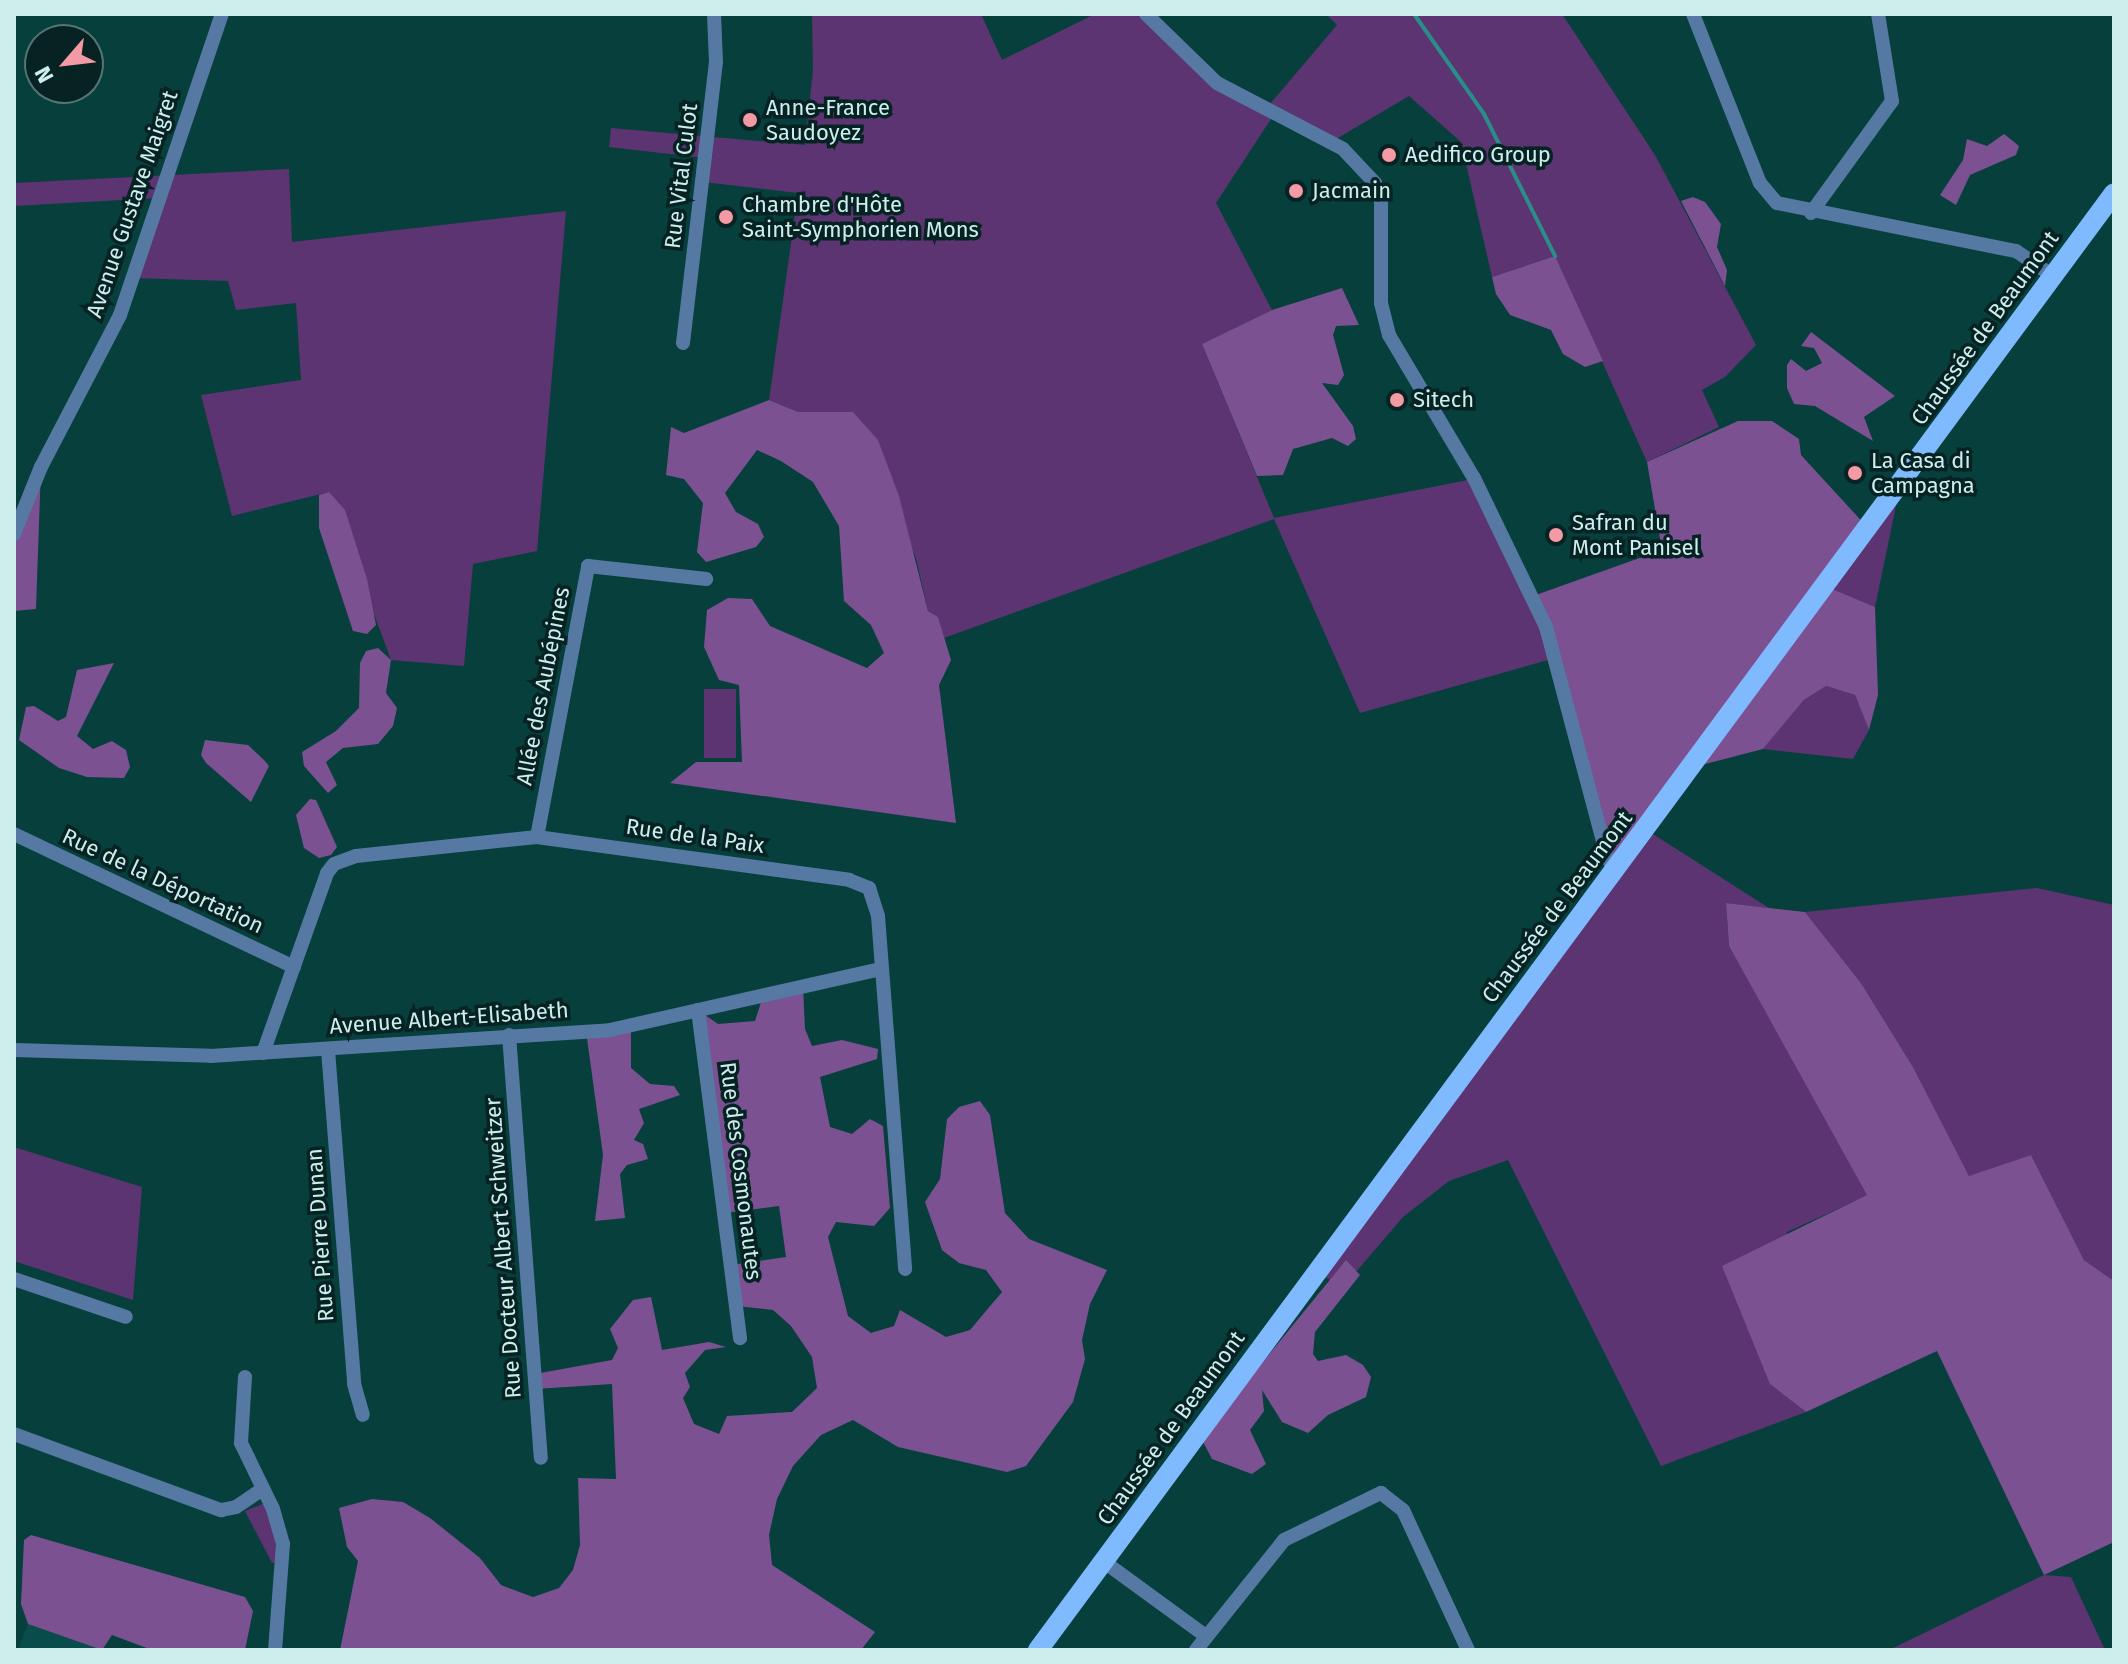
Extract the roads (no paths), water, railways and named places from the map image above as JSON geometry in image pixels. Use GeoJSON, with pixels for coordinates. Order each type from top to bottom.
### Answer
{"type":"FeatureCollection","features":[{"type":"Feature","properties":{"kind":"main road","name":"Chaussée de Beaumont"},"geometry":{"type":"LineString","coordinates":[[1038,1650],[2114,193]]}},
{"type":"Feature","properties":{"kind":"street","name":"Avenue Gustave Maigret"},"geometry":{"type":"LineString","coordinates":[[14,534],[41,467],[120,315],[222,14]]}},
{"type":"Feature","properties":{"kind":"street","name":"Rue Vital Culot"},"geometry":{"type":"LineString","coordinates":[[683,343],[716,62],[714,14]]}},
{"type":"Feature","properties":{"kind":"street"},"geometry":{"type":"LineString","coordinates":[[1146,14],[1217,83],[1343,149],[1375,183],[1381,202],[1381,303],[1389,335],[1474,478],[1546,627],[1615,870]]}},
{"type":"Feature","properties":{"kind":"street"},"geometry":{"type":"LineString","coordinates":[[1693,14],[1767,196],[1787,208],[2016,251],[2053,276]]}},
{"type":"Feature","properties":{"kind":"street"},"geometry":{"type":"LineString","coordinates":[[1811,213],[1892,101],[1878,14]]}},
{"type":"Feature","properties":{"kind":"street","name":"Allée des Aubépines"},"geometry":{"type":"LineString","coordinates":[[537,837],[588,566],[706,579]]}},
{"type":"Feature","properties":{"kind":"street","name":"Rue de la Déportation"},"geometry":{"type":"LineString","coordinates":[[14,834],[294,967]]}},
{"type":"Feature","properties":{"kind":"street","name":"Rue de la Paix"},"geometry":{"type":"LineString","coordinates":[[263,1053],[334,864],[356,856],[537,837],[849,880],[869,888],[878,916],[905,1269]]}},
{"type":"Feature","properties":{"kind":"street","name":"Avenue Albert-Elisabeth"},"geometry":{"type":"LineString","coordinates":[[14,1050],[263,1053],[610,1030],[881,969]]}},
{"type":"Feature","properties":{"kind":"street","name":"Rue des Cosmonautes"},"geometry":{"type":"LineString","coordinates":[[698,1010],[740,1338]]}},
{"type":"Feature","properties":{"kind":"street","name":"Rue Docteur Albert Schweitzer"},"geometry":{"type":"LineString","coordinates":[[509,1035],[541,1458]]}},
{"type":"Feature","properties":{"kind":"street","name":"Rue Pierre Dunan"},"geometry":{"type":"LineString","coordinates":[[328,1050],[354,1384],[363,1415]]}},
{"type":"Feature","properties":{"kind":"street"},"geometry":{"type":"LineString","coordinates":[[14,1279],[126,1317]]}},
{"type":"Feature","properties":{"kind":"street"},"geometry":{"type":"LineString","coordinates":[[245,1377],[241,1443],[263,1489],[283,1544],[275,1650]]}},
{"type":"Feature","properties":{"kind":"street"},"geometry":{"type":"LineString","coordinates":[[14,1434],[221,1510],[236,1507],[263,1489]]}},
{"type":"Feature","properties":{"kind":"street"},"geometry":{"type":"LineString","coordinates":[[1196,1650],[1293,1532],[1381,1493],[1403,1510],[1468,1650]]}},
{"type":"Feature","properties":{"kind":"street"},"geometry":{"type":"LineString","coordinates":[[1103,1561],[1206,1636]]}},
{"type":"Feature","properties":{"kind":"waterway"},"geometry":{"type":"LineString","coordinates":[[1414,14],[1484,114],[1555,256]]}},
{"type":"Feature","properties":{"kind":"place","name":"Anne-France Saudoyez"},"geometry":{"type":"Point","coordinates":[750,120]}},
{"type":"Feature","properties":{"kind":"place","name":"Aedifico Group"},"geometry":{"type":"Point","coordinates":[1389,155]}},
{"type":"Feature","properties":{"kind":"place","name":"Jacmain"},"geometry":{"type":"Point","coordinates":[1296,191]}},
{"type":"Feature","properties":{"kind":"place","name":"Chambre d'Hôte Saint-Symphorien Mons"},"geometry":{"type":"Point","coordinates":[726,217]}},
{"type":"Feature","properties":{"kind":"place","name":"Sitech"},"geometry":{"type":"Point","coordinates":[1397,400]}},
{"type":"Feature","properties":{"kind":"place","name":"La Casa di Campagna"},"geometry":{"type":"Point","coordinates":[1855,473]}},
{"type":"Feature","properties":{"kind":"place","name":"Safran du Mont Panisel"},"geometry":{"type":"Point","coordinates":[1556,535]}}]}
